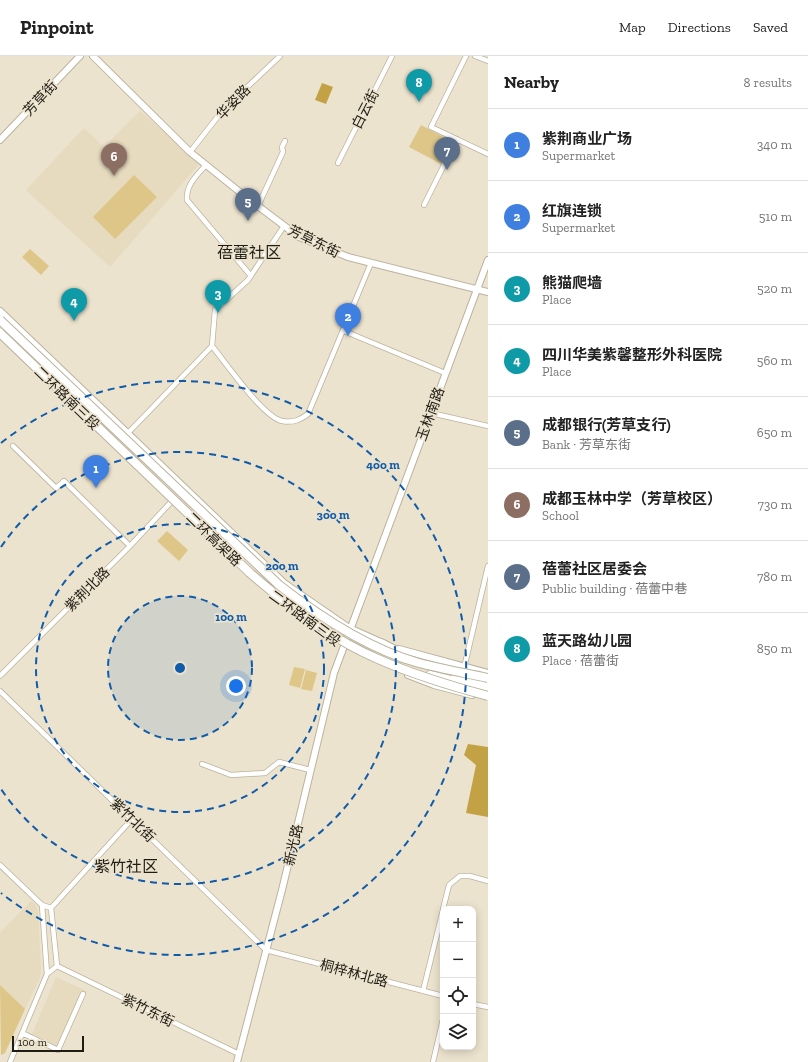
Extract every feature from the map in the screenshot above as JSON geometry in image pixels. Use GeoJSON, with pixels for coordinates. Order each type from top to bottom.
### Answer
{"type":"FeatureCollection","features":[{"type":"Feature","properties":{"kind":"highway","name":"二环高架路"},"geometry":{"type":"LineString","coordinates":[[0,320],[279,585],[341,628],[393,654],[419,663],[488,679]]}},
{"type":"Feature","properties":{"kind":"highway","name":"二环高架路"},"geometry":{"type":"LineString","coordinates":[[0,333],[245,568],[283,602],[354,647],[379,660],[488,696]]}},
{"type":"Feature","properties":{"kind":"highway"},"geometry":{"type":"LineString","coordinates":[[382,643],[397,652],[420,661],[488,679]]}},
{"type":"Feature","properties":{"kind":"highway"},"geometry":{"type":"LineString","coordinates":[[354,652],[395,667],[488,691]]}},
{"type":"Feature","properties":{"kind":"highway"},"geometry":{"type":"LineString","coordinates":[[419,663],[488,683]]}},
{"type":"Feature","properties":{"kind":"highway"},"geometry":{"type":"LineString","coordinates":[[409,671],[488,691]]}},
{"type":"Feature","properties":{"kind":"main road","name":"芳草街"},"geometry":{"type":"LineString","coordinates":[[0,140],[80,56]]}},
{"type":"Feature","properties":{"kind":"main road","name":"芳草东街"},"geometry":{"type":"LineString","coordinates":[[93,56],[190,152],[284,226],[309,242],[348,257],[488,292]]}},
{"type":"Feature","properties":{"kind":"main road","name":"玉林南路"},"geometry":{"type":"LineString","coordinates":[[349,628],[488,260]]}},
{"type":"Feature","properties":{"kind":"main road","name":"二环路南三段"},"geometry":{"type":"LineString","coordinates":[[0,311],[284,583],[349,628],[382,643],[488,674]]}},
{"type":"Feature","properties":{"kind":"main road","name":"二环路南三段"},"geometry":{"type":"LineString","coordinates":[[0,333],[269,594],[305,621],[354,652],[434,685],[488,699]]}},
{"type":"Feature","properties":{"kind":"main road","name":"新光路"},"geometry":{"type":"LineString","coordinates":[[237,1062],[334,672],[349,628]]}},
{"type":"Feature","properties":{"kind":"street","name":"华姿路"},"geometry":{"type":"LineString","coordinates":[[190,152],[222,110],[280,56]]}},
{"type":"Feature","properties":{"kind":"street","name":"白云街"},"geometry":{"type":"LineString","coordinates":[[338,163],[392,56]]}},
{"type":"Feature","properties":{"kind":"street"},"geometry":{"type":"LineString","coordinates":[[466,56],[431,127],[488,154]]}},
{"type":"Feature","properties":{"kind":"street"},"geometry":{"type":"LineString","coordinates":[[477,56],[488,61]]}},
{"type":"Feature","properties":{"kind":"street"},"geometry":{"type":"LineString","coordinates":[[424,205],[457,139]]}},
{"type":"Feature","properties":{"kind":"street"},"geometry":{"type":"LineString","coordinates":[[258,206],[283,152],[282,147],[285,141]]}},
{"type":"Feature","properties":{"kind":"street"},"geometry":{"type":"LineString","coordinates":[[206,165],[192,180],[186,191],[187,200],[251,276]]}},
{"type":"Feature","properties":{"kind":"street"},"geometry":{"type":"LineString","coordinates":[[128,433],[212,346],[215,310],[251,276],[284,226]]}},
{"type":"Feature","properties":{"kind":"street"},"geometry":{"type":"LineString","coordinates":[[212,346],[264,410],[281,421],[297,422],[308,414],[372,263]]}},
{"type":"Feature","properties":{"kind":"street"},"geometry":{"type":"LineString","coordinates":[[344,330],[445,373]]}},
{"type":"Feature","properties":{"kind":"street"},"geometry":{"type":"LineString","coordinates":[[431,413],[488,426]]}},
{"type":"Feature","properties":{"kind":"street"},"geometry":{"type":"LineString","coordinates":[[13,446],[56,488],[64,481],[130,546]]}},
{"type":"Feature","properties":{"kind":"street","name":"紫荆北路"},"geometry":{"type":"LineString","coordinates":[[0,676],[130,546],[172,501]]}},
{"type":"Feature","properties":{"kind":"street"},"geometry":{"type":"LineString","coordinates":[[464,668],[488,566]]}},
{"type":"Feature","properties":{"kind":"street","name":"紫竹北街"},"geometry":{"type":"LineString","coordinates":[[0,691],[266,950]]}},
{"type":"Feature","properties":{"kind":"street"},"geometry":{"type":"LineString","coordinates":[[202,764],[231,775],[265,773],[279,762],[310,770]]}},
{"type":"Feature","properties":{"kind":"street"},"geometry":{"type":"LineString","coordinates":[[46,974],[57,966],[51,908],[132,818]]}},
{"type":"Feature","properties":{"kind":"street"},"geometry":{"type":"LineString","coordinates":[[0,865],[42,905],[51,908]]}},
{"type":"Feature","properties":{"kind":"street"},"geometry":{"type":"LineString","coordinates":[[444,906],[449,885],[460,876],[470,876],[488,881]]}},
{"type":"Feature","properties":{"kind":"street"},"geometry":{"type":"LineString","coordinates":[[10,1062],[46,974],[42,905]]}},
{"type":"Feature","properties":{"kind":"street"},"geometry":{"type":"LineString","coordinates":[[423,991],[440,921]]}},
{"type":"Feature","properties":{"kind":"street","name":"桐梓林北路"},"geometry":{"type":"LineString","coordinates":[[266,950],[440,995]]}},
{"type":"Feature","properties":{"kind":"street","name":"紫竹东街"},"geometry":{"type":"LineString","coordinates":[[57,966],[239,1054]]}},
{"type":"Feature","properties":{"kind":"street"},"geometry":{"type":"LineString","coordinates":[[22,1033],[58,1050],[83,994]]}},
{"type":"Feature","properties":{"kind":"street"},"geometry":{"type":"LineString","coordinates":[[476,1005],[488,1007]]}},
{"type":"Feature","properties":{"kind":"street"},"geometry":{"type":"LineString","coordinates":[[433,1062],[440,1032]]}},
{"type":"Feature","properties":{"kind":"shaded area"},"geometry":{"type":"Polygon","coordinates":[[[322,83],[333,87],[326,104],[315,100],[322,83]]]}},
{"type":"Feature","properties":{"kind":"shaded area"},"geometry":{"type":"Polygon","coordinates":[[[140,111],[200,163],[110,267],[26,190],[84,128],[104,147],[140,111]]]}},
{"type":"Feature","properties":{"kind":"shaded area"},"geometry":{"type":"Polygon","coordinates":[[[421,125],[453,142],[441,164],[409,147],[421,125]]]}},
{"type":"Feature","properties":{"kind":"shaded area"},"geometry":{"type":"Polygon","coordinates":[[[134,175],[157,197],[115,239],[93,217],[134,175]]]}},
{"type":"Feature","properties":{"kind":"shaded area"},"geometry":{"type":"Polygon","coordinates":[[[30,249],[49,266],[41,275],[22,257],[30,249]]]}},
{"type":"Feature","properties":{"kind":"shaded area"},"geometry":{"type":"Polygon","coordinates":[[[167,531],[188,550],[179,561],[157,541],[167,531]]]}},
{"type":"Feature","properties":{"kind":"shaded area"},"geometry":{"type":"Polygon","coordinates":[[[294,667],[305,669],[300,688],[289,685],[294,667]]]}},
{"type":"Feature","properties":{"kind":"shaded area"},"geometry":{"type":"Polygon","coordinates":[[[306,670],[317,673],[312,691],[301,689],[306,670]]]}},
{"type":"Feature","properties":{"kind":"shaded area"},"geometry":{"type":"Polygon","coordinates":[[[468,744],[488,747],[488,817],[466,813],[476,765],[464,755],[468,744]]]}},
{"type":"Feature","properties":{"kind":"shaded area"},"geometry":{"type":"Polygon","coordinates":[[[31,901],[36,905],[38,911],[41,969],[40,978],[25,1009],[0,985],[0,933],[31,901]]]}},
{"type":"Feature","properties":{"kind":"shaded area"},"geometry":{"type":"Polygon","coordinates":[[[56,977],[87,991],[62,1048],[32,1034],[56,977]]]}},
{"type":"Feature","properties":{"kind":"shaded area"},"geometry":{"type":"Polygon","coordinates":[[[0,985],[25,1009],[5,1053],[1,1055],[0,985]]]}},
{"type":"Feature","properties":{"kind":"place","name":"蓝天路幼儿园"},"geometry":{"type":"Point","coordinates":[419,102]}},
{"type":"Feature","properties":{"kind":"place","name":"蓓蕾社区居委会"},"geometry":{"type":"Point","coordinates":[447,170]}},
{"type":"Feature","properties":{"kind":"place","name":"成都玉林中学（芳草校区）"},"geometry":{"type":"Point","coordinates":[114,176]}},
{"type":"Feature","properties":{"kind":"place","name":"成都银行(芳草支行)"},"geometry":{"type":"Point","coordinates":[248,221]}},
{"type":"Feature","properties":{"kind":"place","name":"熊猫爬墙"},"geometry":{"type":"Point","coordinates":[218,313]}},
{"type":"Feature","properties":{"kind":"place","name":"四川华美紫馨整形外科医院"},"geometry":{"type":"Point","coordinates":[74,321]}},
{"type":"Feature","properties":{"kind":"place","name":"红旗连锁"},"geometry":{"type":"Point","coordinates":[348,336]}},
{"type":"Feature","properties":{"kind":"place","name":"紫荆商业广场"},"geometry":{"type":"Point","coordinates":[96,488]}},
{"type":"Feature","properties":{"kind":"district","name":"蓓蕾社区"},"geometry":{"type":"Point","coordinates":[249,252]}},
{"type":"Feature","properties":{"kind":"district","name":"紫竹社区"},"geometry":{"type":"Point","coordinates":[126,866]}}]}
